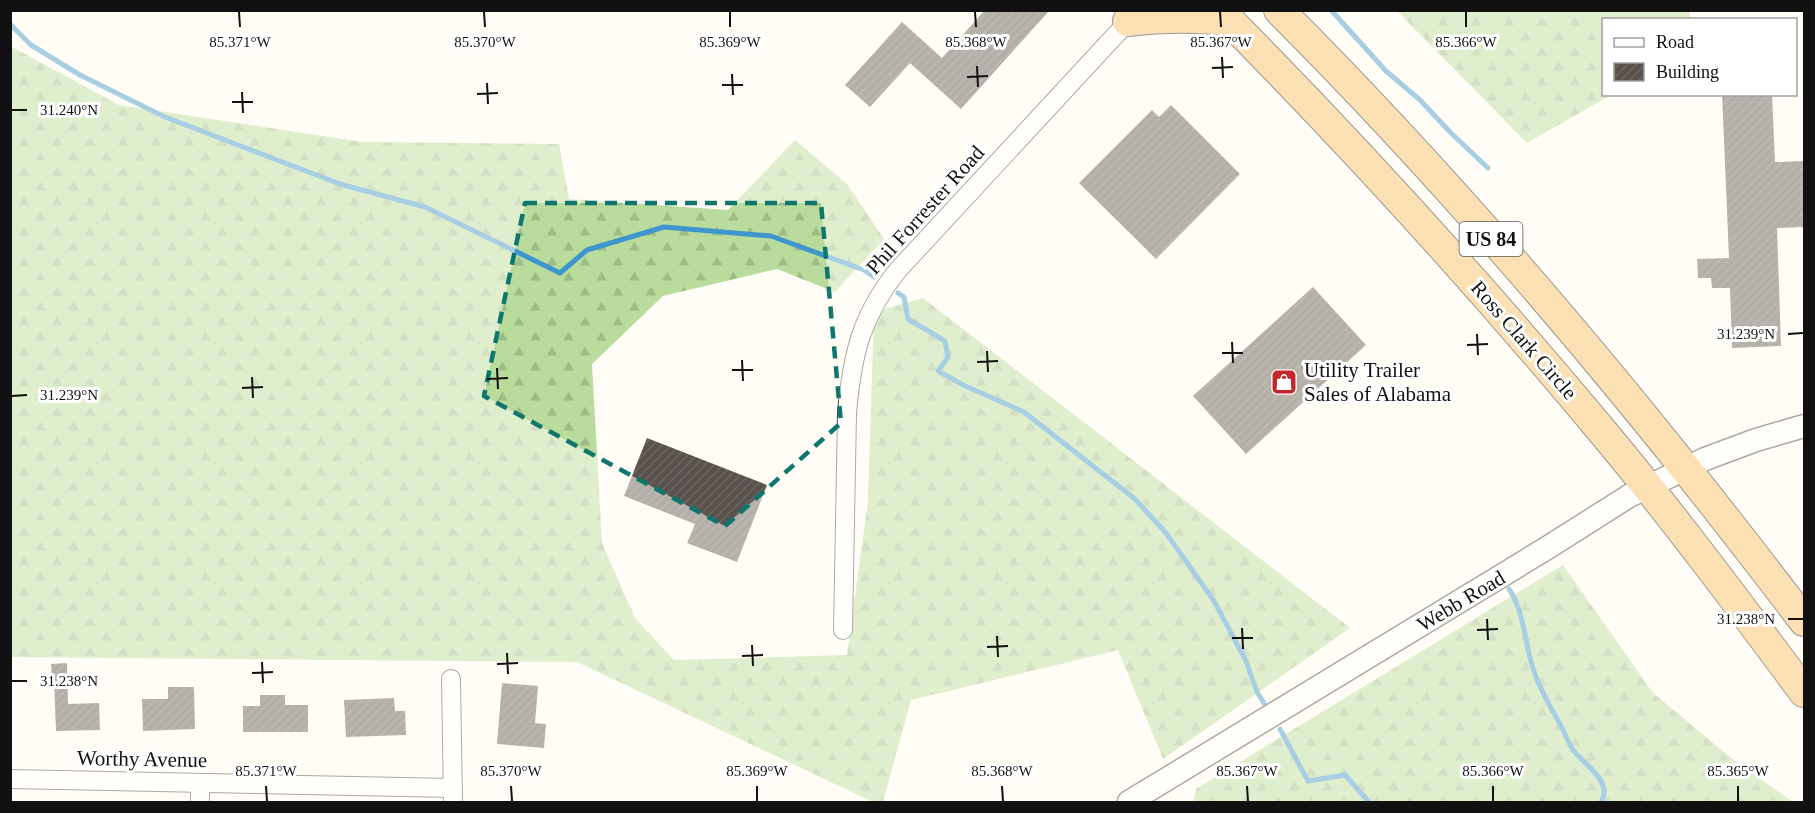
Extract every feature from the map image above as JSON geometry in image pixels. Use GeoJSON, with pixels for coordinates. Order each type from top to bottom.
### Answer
{"type":"FeatureCollection","features":[{"type":"Feature","properties":{"kind":"highway","name":"Ross Clark Circle"},"geometry":{"type":"LineString","coordinates":[[1279,10],[1454,197],[1563,320],[1687,468],[1804,621]]}},
{"type":"Feature","properties":{"kind":"highway"},"geometry":{"type":"LineString","coordinates":[[1133,16],[1225,16]]}},
{"type":"Feature","properties":{"kind":"highway","name":"Ross Clark Circle"},"geometry":{"type":"LineString","coordinates":[[1225,16],[1390,187],[1528,344],[1647,487],[1804,692]]}},
{"type":"Feature","properties":{"kind":"highway"},"geometry":{"type":"LineString","coordinates":[[1528,344],[1563,320]]}},
{"type":"Feature","properties":{"kind":"street","name":"Phil Forrester Road"},"geometry":{"type":"LineString","coordinates":[[843,630],[847,413],[857,346],[869,312],[882,290],[898,270],[1133,16]]}},
{"type":"Feature","properties":{"kind":"street","name":"Webb Road"},"geometry":{"type":"LineString","coordinates":[[1130,802],[1629,496],[1687,468],[1756,440],[1804,426]]}},
{"type":"Feature","properties":{"kind":"street"},"geometry":{"type":"LineString","coordinates":[[451,680],[453,795]]}},
{"type":"Feature","properties":{"kind":"street","name":"Worthy Avenue"},"geometry":{"type":"LineString","coordinates":[[10,779],[200,783],[453,795]]}},
{"type":"Feature","properties":{"kind":"street"},"geometry":{"type":"LineString","coordinates":[[200,783],[200,802]]}},
{"type":"Feature","properties":{"kind":"highlighted area"},"geometry":{"type":"Polygon","coordinates":[[[525,203],[821,203],[841,423],[725,526],[484,396],[525,203]]]}},
{"type":"Feature","properties":{"kind":"green space"},"geometry":{"type":"Polygon","coordinates":[[[1690,10],[1690,18],[1602,18],[1602,96],[1609,96],[1527,143],[1397,11],[1690,10]]]}},
{"type":"Feature","properties":{"kind":"green space"},"geometry":{"type":"Polygon","coordinates":[[[10,46],[119,105],[362,142],[559,144],[569,199],[728,210],[795,140],[847,184],[884,239],[835,292],[777,269],[663,296],[592,364],[602,543],[635,618],[674,660],[847,655],[868,501],[874,312],[923,298],[1350,628],[1163,759],[1118,650],[911,700],[883,802],[873,802],[577,662],[11,657],[10,46]]]}},
{"type":"Feature","properties":{"kind":"green space"},"geometry":{"type":"Polygon","coordinates":[[[1563,565],[1653,693],[1731,758],[1793,802],[1193,802],[1196,789],[1563,565]]]}},
{"type":"Feature","properties":{"kind":"building"},"geometry":{"type":"Polygon","coordinates":[[[985,10],[1050,10],[961,109],[910,63],[870,107],[845,85],[902,22],[942,58],[985,10]]]}},
{"type":"Feature","properties":{"kind":"building"},"geometry":{"type":"Polygon","coordinates":[[[1722,96],[1772,96],[1775,162],[1804,161],[1804,227],[1777,228],[1781,346],[1732,348],[1730,288],[1712,288],[1711,278],[1698,278],[1697,259],[1729,258],[1722,96]]]}},
{"type":"Feature","properties":{"kind":"building"},"geometry":{"type":"Polygon","coordinates":[[[1171,105],[1240,174],[1156,259],[1079,183],[1152,110],[1159,117],[1171,105]]]}},
{"type":"Feature","properties":{"kind":"building"},"geometry":{"type":"Polygon","coordinates":[[[1313,287],[1366,345],[1246,454],[1193,396],[1313,287]]]}},
{"type":"Feature","properties":{"kind":"building"},"geometry":{"type":"Polygon","coordinates":[[[647,438],[767,485],[737,562],[687,543],[695,524],[624,496],[647,438]]]}},
{"type":"Feature","properties":{"kind":"building"},"geometry":{"type":"Polygon","coordinates":[[[67,663],[68,704],[99,703],[100,730],[56,731],[54,679],[52,679],[51,664],[67,663]]]}},
{"type":"Feature","properties":{"kind":"building"},"geometry":{"type":"Polygon","coordinates":[[[502,683],[538,686],[535,723],[546,724],[544,748],[497,744],[502,683]]]}},
{"type":"Feature","properties":{"kind":"building"},"geometry":{"type":"Polygon","coordinates":[[[168,687],[194,687],[195,729],[143,731],[142,699],[168,699],[168,687]]]}},
{"type":"Feature","properties":{"kind":"building"},"geometry":{"type":"Polygon","coordinates":[[[260,695],[285,695],[285,705],[308,705],[308,732],[243,732],[243,706],[260,706],[260,695]]]}},
{"type":"Feature","properties":{"kind":"building"},"geometry":{"type":"Polygon","coordinates":[[[394,698],[395,711],[405,711],[406,735],[346,737],[344,700],[394,698]]]}},
{"type":"Feature","properties":{"kind":"waterway"},"geometry":{"type":"LineString","coordinates":[[1331,10],[1386,71],[1420,100],[1488,168]]}},
{"type":"Feature","properties":{"kind":"waterway"},"geometry":{"type":"LineString","coordinates":[[10,24],[31,45],[80,75],[165,117],[340,184],[425,207],[560,273],[587,250],[664,227],[771,236],[864,270],[874,277]]}},
{"type":"Feature","properties":{"kind":"waterway"},"geometry":{"type":"LineString","coordinates":[[898,293],[904,297],[908,319],[945,341],[948,357],[938,371],[963,385],[1024,412],[1135,499],[1166,533],[1214,601],[1246,661],[1257,692],[1264,703]]}},
{"type":"Feature","properties":{"kind":"waterway"},"geometry":{"type":"LineString","coordinates":[[1509,589],[1518,608],[1539,684],[1573,750],[1601,780],[1604,787],[1601,802]]}},
{"type":"Feature","properties":{"kind":"waterway"},"geometry":{"type":"LineString","coordinates":[[1280,729],[1308,781],[1345,775],[1369,802]]}},
{"type":"Feature","properties":{"kind":"place","name":"Utility Trailer Sales of Alabama"},"geometry":{"type":"Point","coordinates":[1284,382]}}]}
